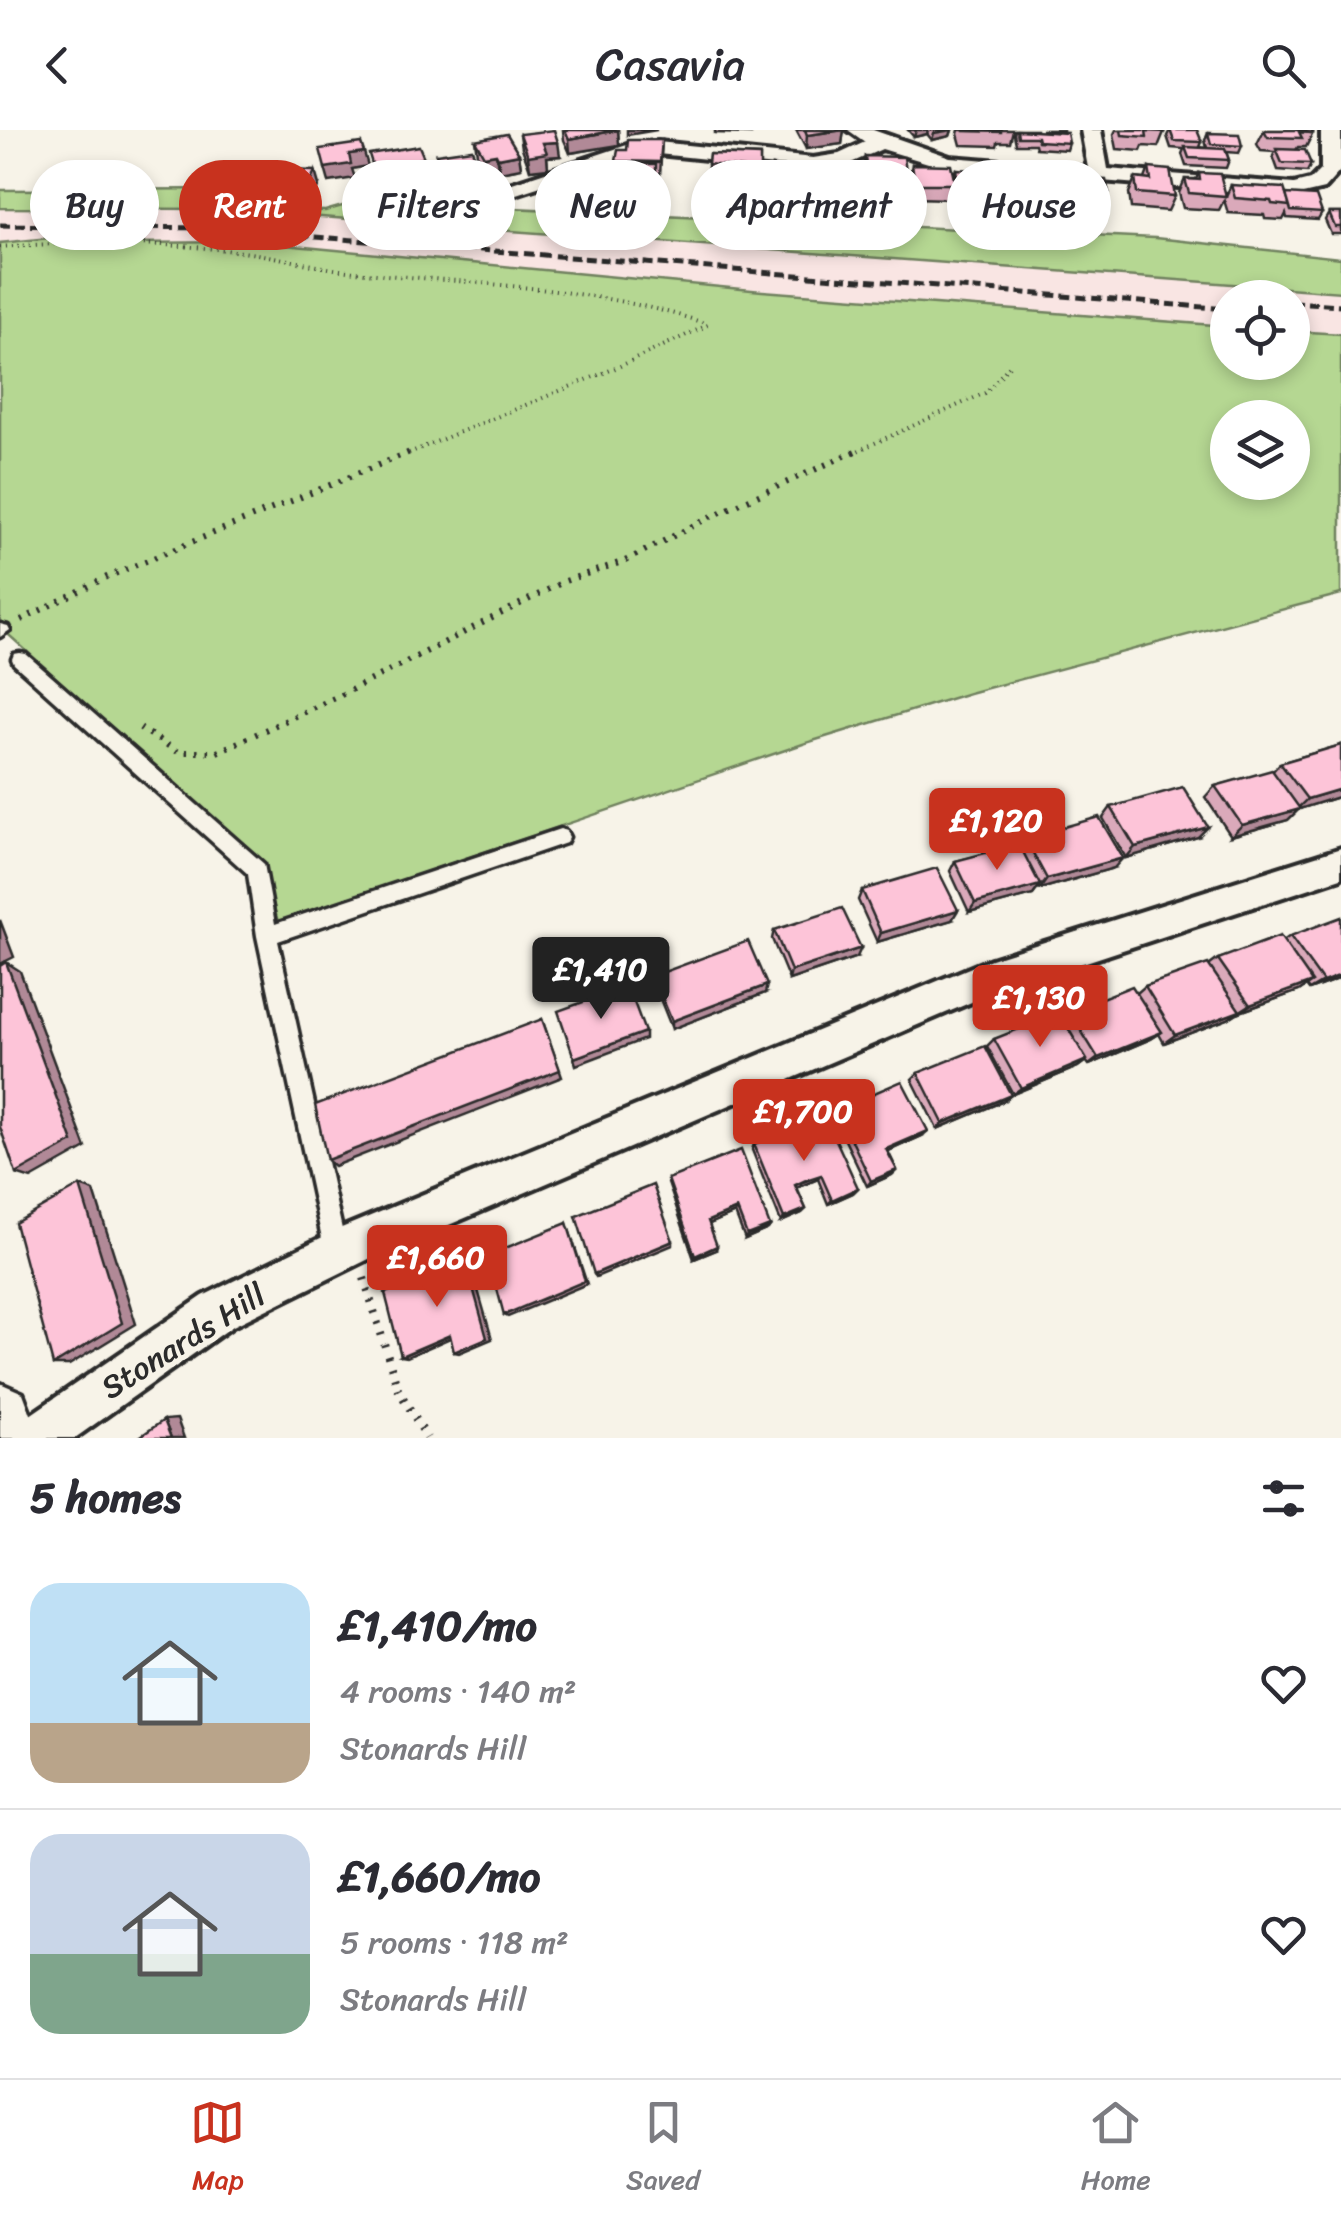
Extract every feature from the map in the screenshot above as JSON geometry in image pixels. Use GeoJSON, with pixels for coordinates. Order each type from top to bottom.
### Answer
{"type":"FeatureCollection","features":[{"type":"Feature","properties":{"kind":"street"},"geometry":{"type":"LineString","coordinates":[[858,130],[881,142],[947,163]]}},
{"type":"Feature","properties":{"kind":"street"},"geometry":{"type":"LineString","coordinates":[[1091,130],[1096,160]]}},
{"type":"Feature","properties":{"kind":"street"},"geometry":{"type":"LineString","coordinates":[[1111,176],[1294,190],[1317,185],[1331,170],[1331,130]]}},
{"type":"Feature","properties":{"kind":"street"},"geometry":{"type":"LineString","coordinates":[[515,189],[627,151],[658,148],[813,164],[844,159],[881,142]]}},
{"type":"Feature","properties":{"kind":"street"},"geometry":{"type":"LineString","coordinates":[[1317,185],[1341,202]]}},
{"type":"Feature","properties":{"kind":"street","name":"Stonards Hill"},"geometry":{"type":"LineString","coordinates":[[36,1438],[218,1311],[345,1248],[991,976],[1341,863]]}},
{"type":"Feature","properties":{"kind":"street"},"geometry":{"type":"LineString","coordinates":[[0,1416],[6,1438]]}},
{"type":"Feature","properties":{"kind":"lane"},"geometry":{"type":"LineString","coordinates":[[20,660],[257,870],[267,936],[345,1248]]}},
{"type":"Feature","properties":{"kind":"lane"},"geometry":{"type":"LineString","coordinates":[[267,936],[560,837]]}},
{"type":"Feature","properties":{"kind":"path"},"geometry":{"type":"LineString","coordinates":[[0,246],[72,242],[248,253],[353,272],[436,276],[663,308],[708,325],[618,367],[108,577],[18,622],[30,633]]}},
{"type":"Feature","properties":{"kind":"path"},"geometry":{"type":"LineString","coordinates":[[134,724],[178,752],[217,752],[343,694],[565,580],[625,560],[708,518],[985,393],[1009,366]]}},
{"type":"Feature","properties":{"kind":"path"},"geometry":{"type":"LineString","coordinates":[[345,1248],[398,1389],[427,1438]]}},
{"type":"Feature","properties":{"kind":"shaded area"},"geometry":{"type":"Polygon","coordinates":[[[0,204],[30,205],[30,240],[0,243],[0,204]]]}},
{"type":"Feature","properties":{"kind":"shaded area"},"geometry":{"type":"Polygon","coordinates":[[[342,206],[342,250],[515,250],[515,208],[535,209],[535,250],[671,250],[671,215],[691,216],[691,250],[927,250],[927,227],[947,228],[947,250],[1111,250],[1111,236],[1341,258],[1341,354],[1310,352],[1310,280],[1210,280],[1210,345],[198,250],[322,250],[324,211],[342,206]]]}},
{"type":"Feature","properties":{"kind":"shaded area"},"geometry":{"type":"Polygon","coordinates":[[[159,207],[179,208],[179,248],[159,246],[159,207]]]}},
{"type":"Feature","properties":{"kind":"green space"},"geometry":{"type":"Polygon","coordinates":[[[159,189],[179,189],[179,209],[159,209],[159,189]]]}},
{"type":"Feature","properties":{"kind":"green space"},"geometry":{"type":"Polygon","coordinates":[[[0,190],[30,190],[30,208],[0,208],[0,190]]]}},
{"type":"Feature","properties":{"kind":"green space"},"geometry":{"type":"Polygon","coordinates":[[[342,206],[342,218],[322,217],[322,211],[342,206]]]}},
{"type":"Feature","properties":{"kind":"green space"},"geometry":{"type":"Polygon","coordinates":[[[515,208],[535,209],[535,233],[515,231],[515,208]]]}},
{"type":"Feature","properties":{"kind":"green space"},"geometry":{"type":"Polygon","coordinates":[[[671,215],[691,216],[691,244],[671,243],[671,215]]]}},
{"type":"Feature","properties":{"kind":"green space"},"geometry":{"type":"Polygon","coordinates":[[[927,227],[947,228],[947,250],[1111,250],[1111,236],[1341,258],[1341,292],[1310,290],[1310,280],[1210,282],[770,250],[927,250],[927,227]]]}},
{"type":"Feature","properties":{"kind":"green space"},"geometry":{"type":"Polygon","coordinates":[[[30,240],[30,250],[159,250],[159,243],[179,243],[179,250],[322,249],[762,291],[1210,325],[1210,380],[1310,380],[1310,332],[1341,334],[1341,594],[969,693],[806,743],[278,922],[263,865],[0,627],[0,243],[30,240]]]}},
{"type":"Feature","properties":{"kind":"building"},"geometry":{"type":"Polygon","coordinates":[[[554,130],[558,142],[543,143],[547,153],[528,156],[520,134],[554,130]]]}},
{"type":"Feature","properties":{"kind":"building"},"geometry":{"type":"Polygon","coordinates":[[[565,130],[618,130],[569,139],[565,130]]]}},
{"type":"Feature","properties":{"kind":"building"},"geometry":{"type":"Polygon","coordinates":[[[805,130],[844,130],[807,135],[805,130]]]}},
{"type":"Feature","properties":{"kind":"building"},"geometry":{"type":"Polygon","coordinates":[[[1017,130],[1067,133],[1069,143],[1018,137],[1017,130]]]}},
{"type":"Feature","properties":{"kind":"building"},"geometry":{"type":"Polygon","coordinates":[[[1121,130],[1163,130],[1164,132],[1146,131],[1147,137],[1122,135],[1121,130]]]}},
{"type":"Feature","properties":{"kind":"building"},"geometry":{"type":"Polygon","coordinates":[[[1170,130],[1197,130],[1202,142],[1174,141],[1170,130]]]}},
{"type":"Feature","properties":{"kind":"building"},"geometry":{"type":"Polygon","coordinates":[[[1264,130],[1312,130],[1313,133],[1299,132],[1302,138],[1268,137],[1264,130]]]}},
{"type":"Feature","properties":{"kind":"building"},"geometry":{"type":"Polygon","coordinates":[[[1208,133],[1239,134],[1242,146],[1211,144],[1208,133]]]}},
{"type":"Feature","properties":{"kind":"building"},"geometry":{"type":"Polygon","coordinates":[[[507,134],[519,154],[484,156],[475,140],[507,134]]]}},
{"type":"Feature","properties":{"kind":"building"},"geometry":{"type":"Polygon","coordinates":[[[628,140],[662,140],[660,160],[616,160],[618,150],[627,150],[628,140]]]}},
{"type":"Feature","properties":{"kind":"building"},"geometry":{"type":"Polygon","coordinates":[[[361,143],[364,152],[349,154],[350,160],[342,160],[342,165],[325,168],[320,149],[361,143]]]}},
{"type":"Feature","properties":{"kind":"building"},"geometry":{"type":"Polygon","coordinates":[[[419,146],[424,158],[371,160],[369,154],[419,146]]]}},
{"type":"Feature","properties":{"kind":"building"},"geometry":{"type":"Polygon","coordinates":[[[1185,147],[1225,149],[1229,160],[1189,158],[1185,147]]]}},
{"type":"Feature","properties":{"kind":"building"},"geometry":{"type":"Polygon","coordinates":[[[472,149],[476,160],[438,160],[436,154],[472,149]]]}},
{"type":"Feature","properties":{"kind":"building"},"geometry":{"type":"Polygon","coordinates":[[[1276,149],[1305,150],[1311,164],[1282,163],[1276,149]]]}},
{"type":"Feature","properties":{"kind":"building"},"geometry":{"type":"Polygon","coordinates":[[[709,154],[760,156],[760,160],[708,160],[709,154]]]}},
{"type":"Feature","properties":{"kind":"building"},"geometry":{"type":"Polygon","coordinates":[[[865,156],[904,160],[865,160],[865,156]]]}},
{"type":"Feature","properties":{"kind":"building"},"geometry":{"type":"Polygon","coordinates":[[[927,164],[947,165],[947,184],[927,184],[927,164]]]}},
{"type":"Feature","properties":{"kind":"building"},"geometry":{"type":"Polygon","coordinates":[[[1149,168],[1170,170],[1175,196],[1137,193],[1135,178],[1151,180],[1149,168]]]}},
{"type":"Feature","properties":{"kind":"building"},"geometry":{"type":"Polygon","coordinates":[[[1199,173],[1220,174],[1226,196],[1189,193],[1185,179],[1200,180],[1199,173]]]}},
{"type":"Feature","properties":{"kind":"building"},"geometry":{"type":"Polygon","coordinates":[[[1231,185],[1284,188],[1290,206],[1235,198],[1231,185]]]}},
{"type":"Feature","properties":{"kind":"building"},"geometry":{"type":"Polygon","coordinates":[[[1286,194],[1316,196],[1322,213],[1291,211],[1286,194]]]}},
{"type":"Feature","properties":{"kind":"building"},"geometry":{"type":"Polygon","coordinates":[[[1329,213],[1341,213],[1341,227],[1335,227],[1329,213]]]}},
{"type":"Feature","properties":{"kind":"building"},"geometry":{"type":"Polygon","coordinates":[[[1341,745],[1341,789],[1307,799],[1280,763],[1341,745]]]}},
{"type":"Feature","properties":{"kind":"building"},"geometry":{"type":"Polygon","coordinates":[[[1272,770],[1300,809],[1242,825],[1215,786],[1272,770]]]}},
{"type":"Feature","properties":{"kind":"building"},"geometry":{"type":"Polygon","coordinates":[[[1183,787],[1208,827],[1135,847],[1111,807],[1183,787]]]}},
{"type":"Feature","properties":{"kind":"building"},"geometry":{"type":"Polygon","coordinates":[[[1099,817],[1123,858],[1047,879],[1025,838],[1099,817]]]}},
{"type":"Feature","properties":{"kind":"building"},"geometry":{"type":"Polygon","coordinates":[[[1019,844],[1040,885],[975,903],[955,861],[1019,844]]]}},
{"type":"Feature","properties":{"kind":"building"},"geometry":{"type":"Polygon","coordinates":[[[937,868],[958,910],[881,933],[862,890],[937,868]]]}},
{"type":"Feature","properties":{"kind":"building"},"geometry":{"type":"Polygon","coordinates":[[[842,908],[861,948],[791,971],[774,930],[842,908]]]}},
{"type":"Feature","properties":{"kind":"building"},"geometry":{"type":"Polygon","coordinates":[[[1341,917],[1341,975],[1323,982],[1290,936],[1341,917]]]}},
{"type":"Feature","properties":{"kind":"building"},"geometry":{"type":"Polygon","coordinates":[[[1280,936],[1312,982],[1250,1005],[1218,959],[1280,936]]]}},
{"type":"Feature","properties":{"kind":"building"},"geometry":{"type":"Polygon","coordinates":[[[748,941],[767,985],[672,1021],[653,976],[748,941]]]}},
{"type":"Feature","properties":{"kind":"building"},"geometry":{"type":"Polygon","coordinates":[[[6,962],[73,1142],[16,1174],[0,1127],[0,966],[6,962]]]}},
{"type":"Feature","properties":{"kind":"building"},"geometry":{"type":"Polygon","coordinates":[[[1208,964],[1240,1011],[1175,1035],[1145,986],[1208,964]]]}},
{"type":"Feature","properties":{"kind":"building"},"geometry":{"type":"Polygon","coordinates":[[[628,986],[645,1032],[574,1058],[558,1011],[628,986]]]}},
{"type":"Feature","properties":{"kind":"building"},"geometry":{"type":"Polygon","coordinates":[[[1132,986],[1162,1032],[1098,1058],[1069,1011],[1132,986]]]}},
{"type":"Feature","properties":{"kind":"building"},"geometry":{"type":"Polygon","coordinates":[[[1059,1013],[1087,1060],[1021,1088],[994,1039],[1059,1013]]]}},
{"type":"Feature","properties":{"kind":"building"},"geometry":{"type":"Polygon","coordinates":[[[542,1019],[560,1070],[327,1160],[315,1105],[542,1019]]]}},
{"type":"Feature","properties":{"kind":"building"},"geometry":{"type":"Polygon","coordinates":[[[985,1046],[1011,1095],[943,1123],[918,1073],[985,1046]]]}},
{"type":"Feature","properties":{"kind":"building"},"geometry":{"type":"Polygon","coordinates":[[[902,1081],[928,1131],[886,1149],[897,1170],[871,1181],[837,1109],[902,1081]]]}},
{"type":"Feature","properties":{"kind":"building"},"geometry":{"type":"Polygon","coordinates":[[[825,1116],[858,1188],[832,1200],[821,1175],[806,1180],[795,1185],[806,1209],[784,1218],[754,1144],[825,1116]]]}},
{"type":"Feature","properties":{"kind":"building"},"geometry":{"type":"Polygon","coordinates":[[[741,1150],[770,1226],[747,1235],[737,1209],[708,1221],[717,1246],[695,1256],[668,1179],[741,1150]]]}},
{"type":"Feature","properties":{"kind":"building"},"geometry":{"type":"Polygon","coordinates":[[[653,1185],[673,1241],[594,1274],[576,1216],[653,1185]]]}},
{"type":"Feature","properties":{"kind":"building"},"geometry":{"type":"Polygon","coordinates":[[[80,1186],[122,1323],[53,1365],[15,1223],[80,1186]]]}},
{"type":"Feature","properties":{"kind":"building"},"geometry":{"type":"Polygon","coordinates":[[[567,1223],[585,1281],[504,1315],[488,1255],[567,1223]]]}},
{"type":"Feature","properties":{"kind":"building"},"geometry":{"type":"Polygon","coordinates":[[[465,1259],[487,1338],[454,1352],[450,1335],[401,1356],[385,1293],[465,1259]]]}},
{"type":"Feature","properties":{"kind":"building"},"geometry":{"type":"Polygon","coordinates":[[[164,1420],[171,1438],[138,1438],[164,1420]]]}},
{"type":"Feature","properties":{"kind":"railway"},"geometry":{"type":"LineString","coordinates":[[0,225],[202,228],[1210,308]]}},
{"type":"Feature","properties":{"kind":"railway"},"geometry":{"type":"LineString","coordinates":[[1310,303],[1341,305]]}}]}
